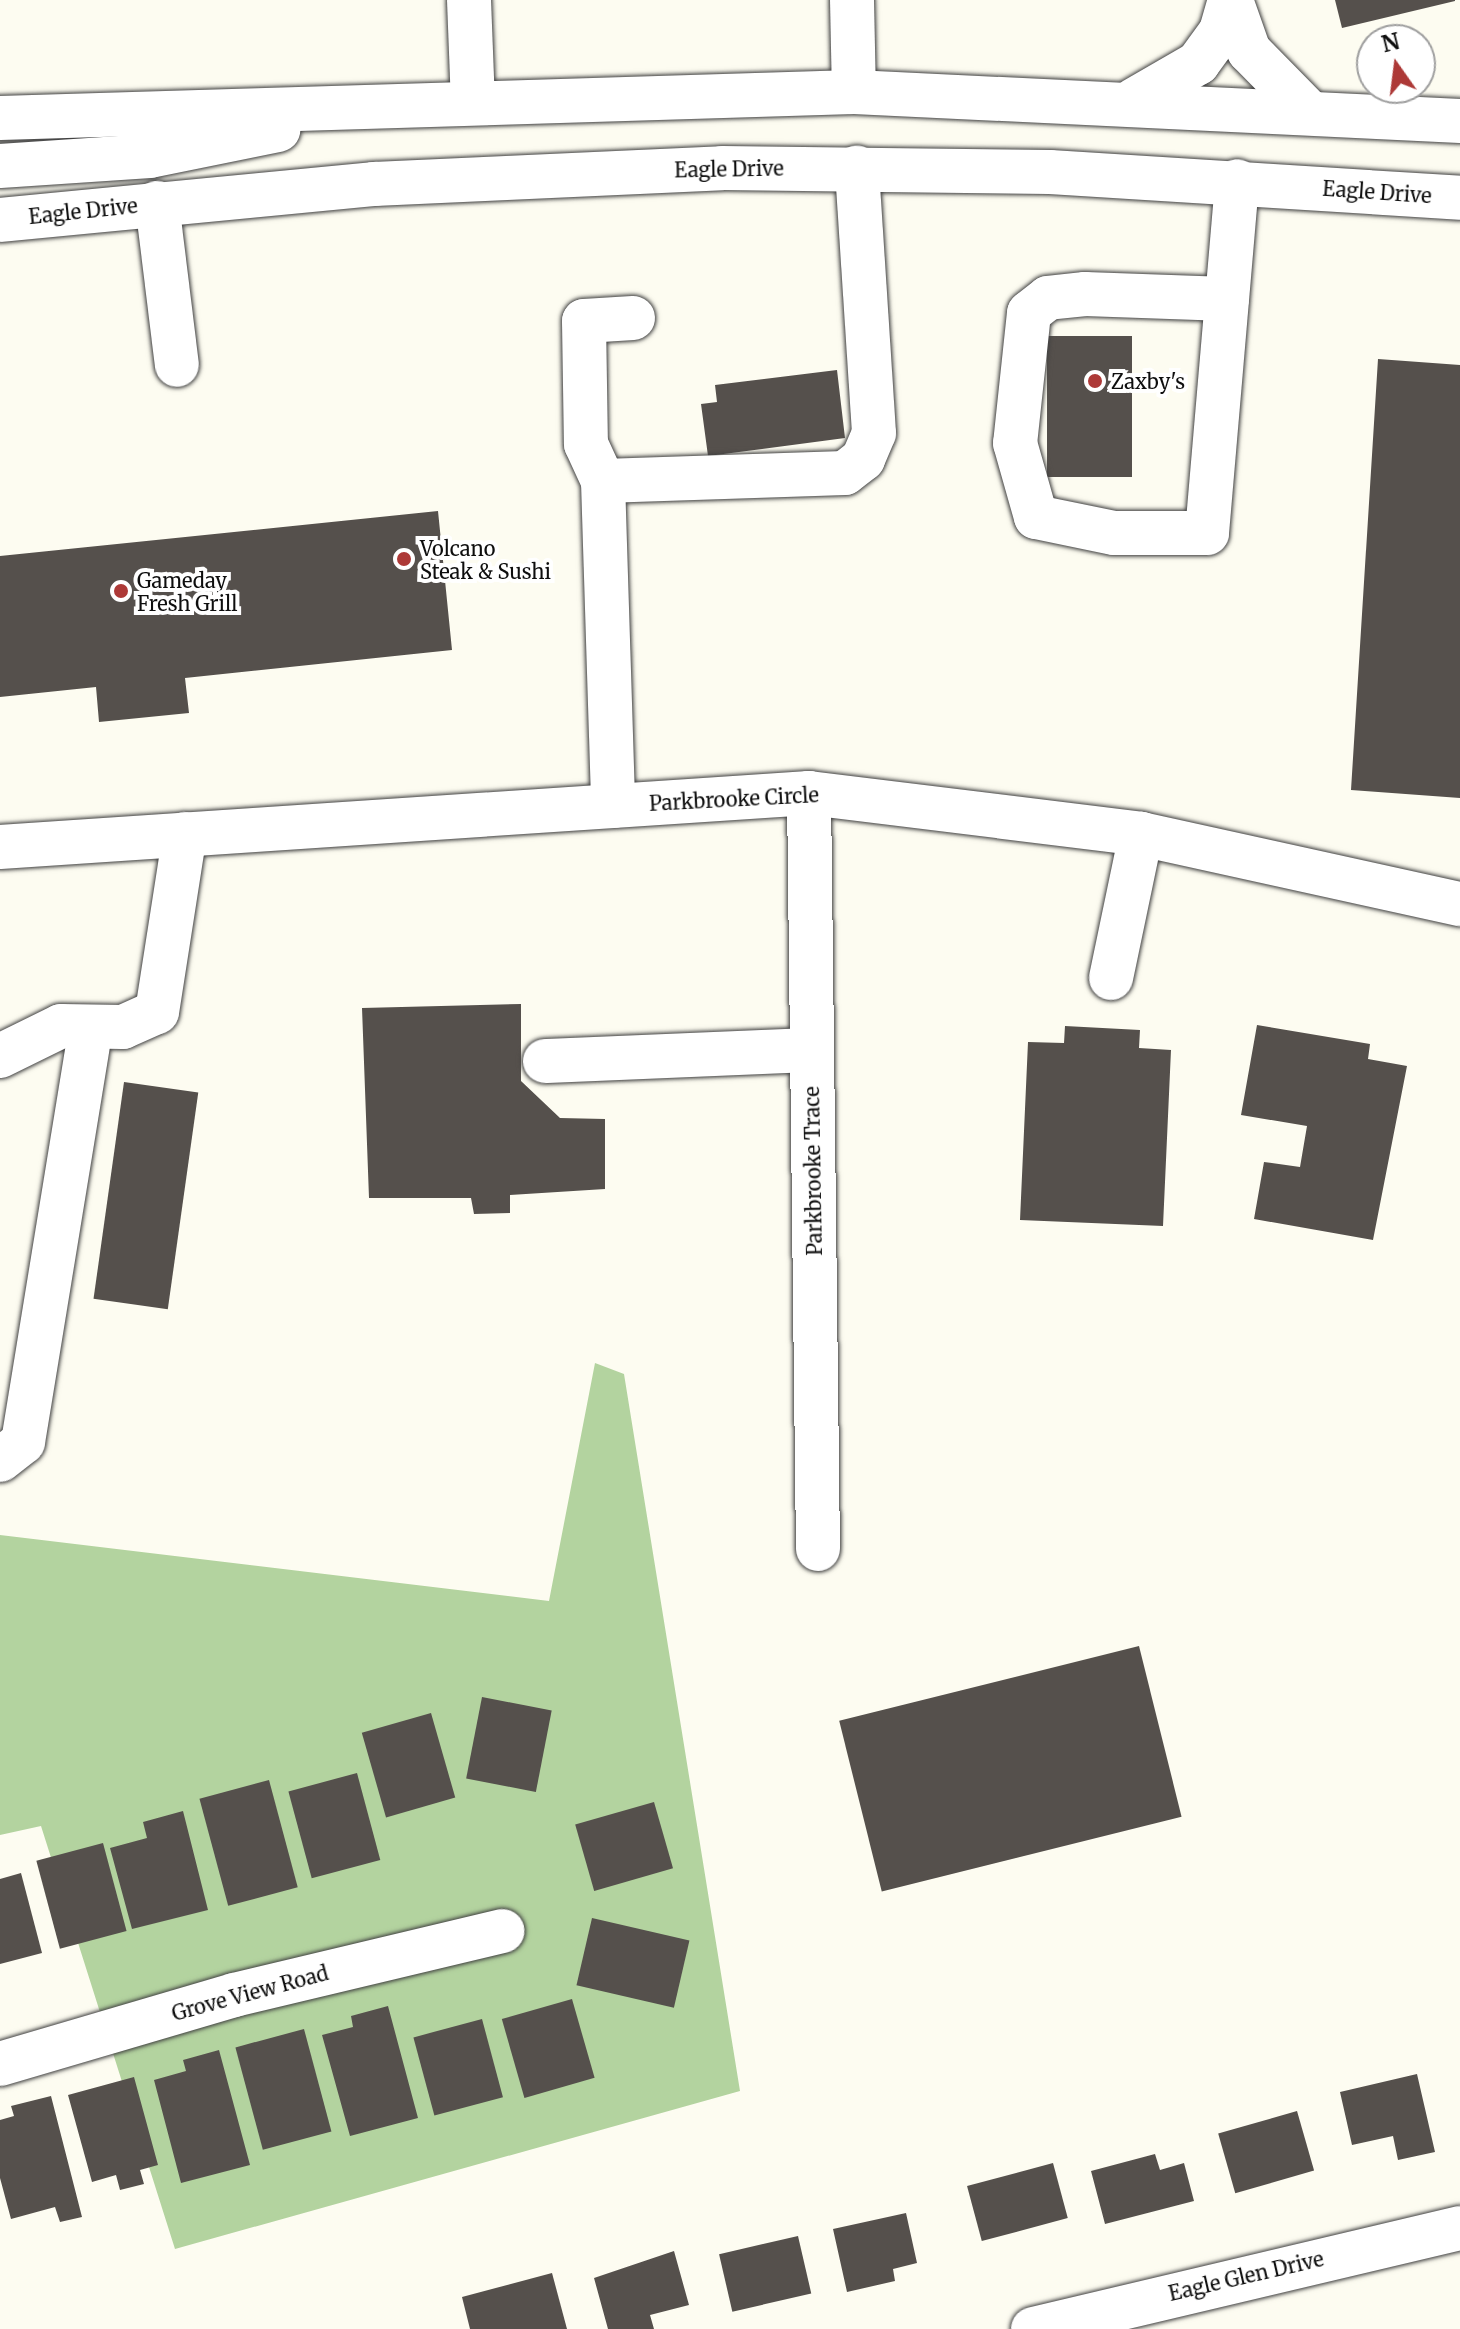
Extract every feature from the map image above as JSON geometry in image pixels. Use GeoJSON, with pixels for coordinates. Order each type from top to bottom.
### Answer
{"type":"FeatureCollection","features":[{"type":"Feature","properties":{"kind":"street"},"geometry":{"type":"LineString","coordinates":[[469,0],[473,102]]}},
{"type":"Feature","properties":{"kind":"street"},"geometry":{"type":"LineString","coordinates":[[852,0],[854,92]]}},
{"type":"Feature","properties":{"kind":"street"},"geometry":{"type":"LineString","coordinates":[[1134,100],[1198,63],[1221,31],[1230,0]]}},
{"type":"Feature","properties":{"kind":"street"},"geometry":{"type":"LineString","coordinates":[[1230,0],[1249,51],[1308,111]]}},
{"type":"Feature","properties":{"kind":"street"},"geometry":{"type":"LineString","coordinates":[[0,118],[854,92],[1134,100],[1460,121]]}},
{"type":"Feature","properties":{"kind":"street"},"geometry":{"type":"LineString","coordinates":[[0,166],[209,147],[353,108]]}},
{"type":"Feature","properties":{"kind":"street"},"geometry":{"type":"LineString","coordinates":[[603,481],[845,473],[863,459],[874,433],[857,168]]}},
{"type":"Feature","properties":{"kind":"street","name":"Eagle Drive"},"geometry":{"type":"LineString","coordinates":[[0,220],[157,203],[578,173],[857,168],[1237,181],[1460,198]]}},
{"type":"Feature","properties":{"kind":"street"},"geometry":{"type":"LineString","coordinates":[[1227,299],[1048,298],[1029,313],[1015,443],[1036,517],[1114,533],[1207,533],[1227,299],[1237,181]]}},
{"type":"Feature","properties":{"kind":"street"},"geometry":{"type":"LineString","coordinates":[[157,203],[177,365]]}},
{"type":"Feature","properties":{"kind":"street"},"geometry":{"type":"LineString","coordinates":[[613,806],[603,481],[586,444],[584,321],[633,318]]}},
{"type":"Feature","properties":{"kind":"street","name":"Parkbrooke Circle"},"geometry":{"type":"LineString","coordinates":[[0,847],[809,793],[1141,834],[1460,904]]}},
{"type":"Feature","properties":{"kind":"street","name":"Parkbrooke Trace"},"geometry":{"type":"LineString","coordinates":[[809,793],[818,1549]]}},
{"type":"Feature","properties":{"kind":"street"},"geometry":{"type":"LineString","coordinates":[[0,1056],[61,1026],[91,1029],[123,1027],[157,1012],[185,834]]}},
{"type":"Feature","properties":{"kind":"street"},"geometry":{"type":"LineString","coordinates":[[1111,978],[1141,834]]}},
{"type":"Feature","properties":{"kind":"street"},"geometry":{"type":"LineString","coordinates":[[0,1460],[23,1442],[91,1029]]}},
{"type":"Feature","properties":{"kind":"street"},"geometry":{"type":"LineString","coordinates":[[545,1061],[812,1050]]}},
{"type":"Feature","properties":{"kind":"street","name":"Grove View Road"},"geometry":{"type":"LineString","coordinates":[[0,2064],[234,1995],[502,1931]]}},
{"type":"Feature","properties":{"kind":"street","name":"Eagle Glen Drive"},"geometry":{"type":"LineString","coordinates":[[1033,2329],[1460,2228]]}},
{"type":"Feature","properties":{"kind":"green space"},"geometry":{"type":"Polygon","coordinates":[[[595,1363],[624,1374],[740,2091],[175,2249],[41,1826],[0,1835],[0,1535],[549,1601],[595,1363]]]}},
{"type":"Feature","properties":{"kind":"building"},"geometry":{"type":"Polygon","coordinates":[[[1335,0],[1455,0],[1455,1],[1342,28],[1335,0]]]}},
{"type":"Feature","properties":{"kind":"building"},"geometry":{"type":"Polygon","coordinates":[[[1047,336],[1132,336],[1132,477],[1047,477],[1047,336]]]}},
{"type":"Feature","properties":{"kind":"building"},"geometry":{"type":"Polygon","coordinates":[[[1378,359],[1460,365],[1460,798],[1351,790],[1378,359]]]}},
{"type":"Feature","properties":{"kind":"building"},"geometry":{"type":"Polygon","coordinates":[[[837,370],[845,438],[708,456],[701,404],[717,402],[715,385],[837,370]]]}},
{"type":"Feature","properties":{"kind":"building"},"geometry":{"type":"Polygon","coordinates":[[[438,511],[452,650],[185,678],[189,713],[99,722],[96,687],[0,697],[0,556],[438,511]]]}},
{"type":"Feature","properties":{"kind":"building"},"geometry":{"type":"Polygon","coordinates":[[[521,1004],[521,1081],[560,1118],[605,1119],[605,1189],[510,1195],[510,1213],[474,1214],[471,1198],[369,1198],[362,1008],[521,1004]]]}},
{"type":"Feature","properties":{"kind":"building"},"geometry":{"type":"Polygon","coordinates":[[[1257,1025],[1370,1044],[1368,1059],[1407,1066],[1373,1240],[1254,1219],[1264,1162],[1300,1167],[1307,1126],[1241,1115],[1257,1025]]]}},
{"type":"Feature","properties":{"kind":"building"},"geometry":{"type":"Polygon","coordinates":[[[1065,1026],[1140,1030],[1139,1048],[1171,1050],[1163,1226],[1020,1220],[1028,1042],[1064,1043],[1065,1026]]]}},
{"type":"Feature","properties":{"kind":"building"},"geometry":{"type":"Polygon","coordinates":[[[124,1082],[198,1092],[168,1309],[94,1299],[124,1082]]]}},
{"type":"Feature","properties":{"kind":"building"},"geometry":{"type":"Polygon","coordinates":[[[1139,1646],[1182,1817],[882,1892],[839,1721],[1139,1646]]]}},
{"type":"Feature","properties":{"kind":"building"},"geometry":{"type":"Polygon","coordinates":[[[482,1697],[552,1711],[536,1792],[466,1778],[482,1697]]]}},
{"type":"Feature","properties":{"kind":"building"},"geometry":{"type":"Polygon","coordinates":[[[431,1713],[455,1798],[386,1817],[362,1733],[431,1713]]]}},
{"type":"Feature","properties":{"kind":"building"},"geometry":{"type":"Polygon","coordinates":[[[357,1773],[380,1860],[312,1878],[288,1791],[357,1773]]]}},
{"type":"Feature","properties":{"kind":"building"},"geometry":{"type":"Polygon","coordinates":[[[269,1780],[298,1887],[228,1906],[199,1799],[269,1780]]]}},
{"type":"Feature","properties":{"kind":"building"},"geometry":{"type":"Polygon","coordinates":[[[654,1802],[673,1868],[594,1891],[575,1825],[654,1802]]]}},
{"type":"Feature","properties":{"kind":"building"},"geometry":{"type":"Polygon","coordinates":[[[183,1811],[208,1910],[132,1929],[110,1848],[147,1838],[143,1822],[183,1811]]]}},
{"type":"Feature","properties":{"kind":"building"},"geometry":{"type":"Polygon","coordinates":[[[103,1843],[127,1931],[60,1949],[36,1861],[103,1843]]]}},
{"type":"Feature","properties":{"kind":"building"},"geometry":{"type":"Polygon","coordinates":[[[21,1873],[42,1953],[0,1964],[0,1879],[21,1873]]]}},
{"type":"Feature","properties":{"kind":"building"},"geometry":{"type":"Polygon","coordinates":[[[592,1918],[689,1940],[674,2008],[576,1985],[592,1918]]]}},
{"type":"Feature","properties":{"kind":"building"},"geometry":{"type":"Polygon","coordinates":[[[572,1999],[595,2078],[524,2098],[502,2019],[572,1999]]]}},
{"type":"Feature","properties":{"kind":"building"},"geometry":{"type":"Polygon","coordinates":[[[388,2006],[418,2118],[350,2136],[322,2035],[353,2027],[351,2016],[388,2006]]]}},
{"type":"Feature","properties":{"kind":"building"},"geometry":{"type":"Polygon","coordinates":[[[482,2019],[503,2097],[434,2116],[413,2037],[482,2019]]]}},
{"type":"Feature","properties":{"kind":"building"},"geometry":{"type":"Polygon","coordinates":[[[304,2029],[331,2131],[263,2150],[235,2047],[304,2029]]]}},
{"type":"Feature","properties":{"kind":"building"},"geometry":{"type":"Polygon","coordinates":[[[219,2050],[250,2165],[181,2183],[154,2080],[186,2071],[183,2060],[219,2050]]]}},
{"type":"Feature","properties":{"kind":"building"},"geometry":{"type":"Polygon","coordinates":[[[1417,2074],[1435,2152],[1398,2160],[1393,2136],[1352,2145],[1340,2092],[1417,2074]]]}},
{"type":"Feature","properties":{"kind":"building"},"geometry":{"type":"Polygon","coordinates":[[[134,2077],[158,2165],[140,2170],[144,2184],[120,2190],[116,2175],[92,2182],[68,2095],[134,2077]]]}},
{"type":"Feature","properties":{"kind":"building"},"geometry":{"type":"Polygon","coordinates":[[[51,2096],[82,2217],[60,2222],[55,2207],[11,2219],[0,2178],[0,2120],[14,2116],[11,2106],[51,2096]]]}},
{"type":"Feature","properties":{"kind":"building"},"geometry":{"type":"Polygon","coordinates":[[[1297,2111],[1314,2171],[1235,2193],[1218,2134],[1297,2111]]]}},
{"type":"Feature","properties":{"kind":"building"},"geometry":{"type":"Polygon","coordinates":[[[1155,2154],[1160,2170],[1184,2163],[1194,2201],[1105,2224],[1091,2171],[1155,2154]]]}},
{"type":"Feature","properties":{"kind":"building"},"geometry":{"type":"Polygon","coordinates":[[[1053,2163],[1068,2218],[982,2241],[967,2186],[1053,2163]]]}},
{"type":"Feature","properties":{"kind":"building"},"geometry":{"type":"Polygon","coordinates":[[[906,2213],[917,2263],[893,2269],[895,2281],[847,2292],[833,2229],[906,2213]]]}},
{"type":"Feature","properties":{"kind":"building"},"geometry":{"type":"Polygon","coordinates":[[[798,2236],[811,2293],[732,2312],[719,2254],[798,2236]]]}},
{"type":"Feature","properties":{"kind":"building"},"geometry":{"type":"Polygon","coordinates":[[[674,2251],[689,2305],[650,2315],[654,2329],[608,2329],[594,2278],[674,2251]]]}},
{"type":"Feature","properties":{"kind":"building"},"geometry":{"type":"Polygon","coordinates":[[[552,2273],[567,2329],[470,2329],[462,2297],[552,2273]]]}},
{"type":"Feature","properties":{"kind":"place","name":"Zaxby's"},"geometry":{"type":"Point","coordinates":[1095,381]}},
{"type":"Feature","properties":{"kind":"place","name":"Volcano Steak & Sushi"},"geometry":{"type":"Point","coordinates":[404,559]}},
{"type":"Feature","properties":{"kind":"place","name":"Gameday Fresh Grill"},"geometry":{"type":"Point","coordinates":[121,591]}}]}
